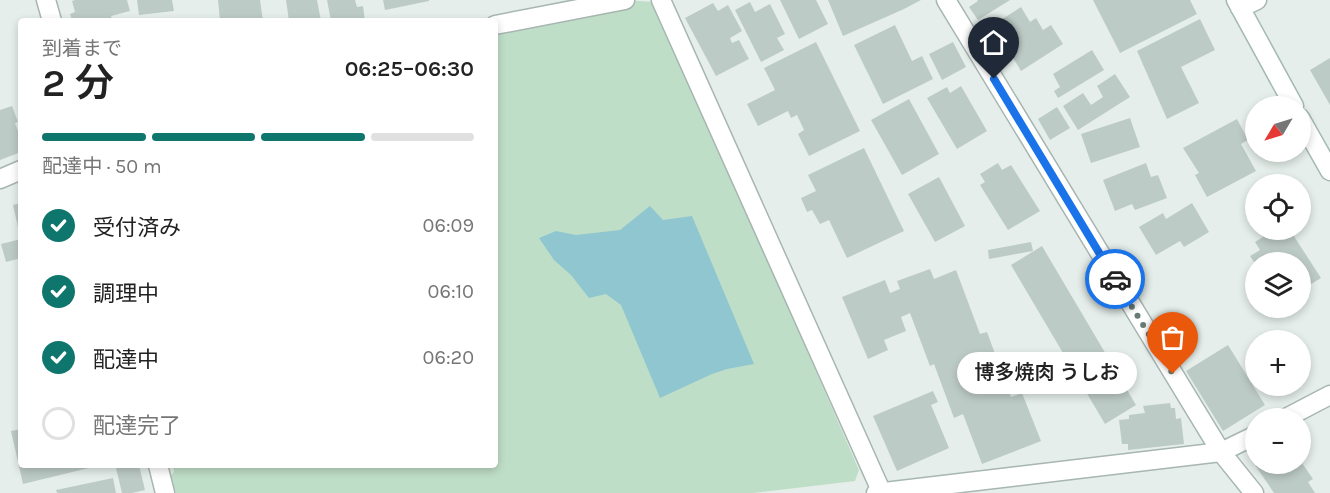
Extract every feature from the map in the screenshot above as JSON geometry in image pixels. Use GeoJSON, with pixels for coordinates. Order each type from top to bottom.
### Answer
{"type":"FeatureCollection","features":[{"type":"Feature","properties":{"kind":"street"},"geometry":{"type":"LineString","coordinates":[[46,0],[51,18]]}},
{"type":"Feature","properties":{"kind":"street"},"geometry":{"type":"LineString","coordinates":[[498,24],[625,0]]}},
{"type":"Feature","properties":{"kind":"street"},"geometry":{"type":"LineString","coordinates":[[661,0],[880,493],[1221,452],[1245,440]]}},
{"type":"Feature","properties":{"kind":"street"},"geometry":{"type":"LineString","coordinates":[[946,0],[1221,452],[1254,493]]}},
{"type":"Feature","properties":{"kind":"street"},"geometry":{"type":"LineString","coordinates":[[1257,0],[1238,4],[1289,96]]}},
{"type":"Feature","properties":{"kind":"street"},"geometry":{"type":"LineString","coordinates":[[1311,137],[1330,171]]}},
{"type":"Feature","properties":{"kind":"street"},"geometry":{"type":"LineString","coordinates":[[0,179],[18,171]]}},
{"type":"Feature","properties":{"kind":"street"},"geometry":{"type":"LineString","coordinates":[[1305,408],[1330,395]]}},
{"type":"Feature","properties":{"kind":"street"},"geometry":{"type":"LineString","coordinates":[[159,468],[165,493]]}},
{"type":"Feature","properties":{"kind":"green space"},"geometry":{"type":"Polygon","coordinates":[[[568,0],[654,2],[859,470],[855,481],[753,493],[172,492],[169,477],[174,472],[173,468],[498,468],[498,32],[540,6],[568,0]]]}},
{"type":"Feature","properties":{"kind":"water"},"geometry":{"type":"Polygon","coordinates":[[[650,206],[663,220],[692,216],[754,364],[712,374],[660,398],[621,305],[606,294],[589,298],[571,275],[554,260],[539,238],[556,231],[576,235],[620,230],[650,206]]]}},
{"type":"Feature","properties":{"kind":"building"},"geometry":{"type":"Polygon","coordinates":[[[127,0],[130,11],[111,16],[111,18],[71,18],[70,14],[75,12],[72,1],[127,0]]]}},
{"type":"Feature","properties":{"kind":"building"},"geometry":{"type":"Polygon","coordinates":[[[137,0],[172,0],[174,11],[139,15],[137,0]]]}},
{"type":"Feature","properties":{"kind":"building"},"geometry":{"type":"Polygon","coordinates":[[[218,0],[260,0],[263,18],[220,18],[218,0]]]}},
{"type":"Feature","properties":{"kind":"building"},"geometry":{"type":"Polygon","coordinates":[[[286,0],[317,0],[320,18],[289,18],[286,0]]]}},
{"type":"Feature","properties":{"kind":"building"},"geometry":{"type":"Polygon","coordinates":[[[327,0],[355,0],[357,7],[363,6],[365,18],[330,18],[327,0]]]}},
{"type":"Feature","properties":{"kind":"building"},"geometry":{"type":"Polygon","coordinates":[[[383,0],[429,0],[429,1],[385,10],[383,0]]]}},
{"type":"Feature","properties":{"kind":"building"},"geometry":{"type":"Polygon","coordinates":[[[780,0],[816,0],[828,24],[799,39],[780,0]]]}},
{"type":"Feature","properties":{"kind":"building"},"geometry":{"type":"Polygon","coordinates":[[[828,0],[921,0],[843,36],[828,0]]]}},
{"type":"Feature","properties":{"kind":"building"},"geometry":{"type":"Polygon","coordinates":[[[977,0],[1010,0],[978,20],[969,7],[977,0]]]}},
{"type":"Feature","properties":{"kind":"building"},"geometry":{"type":"Polygon","coordinates":[[[1093,0],[1190,0],[1197,14],[1120,53],[1093,0]]]}},
{"type":"Feature","properties":{"kind":"building"},"geometry":{"type":"Polygon","coordinates":[[[750,2],[755,12],[770,4],[785,34],[777,38],[784,50],[761,62],[735,10],[750,2]]]}},
{"type":"Feature","properties":{"kind":"building"},"geometry":{"type":"Polygon","coordinates":[[[713,3],[718,11],[728,5],[742,31],[730,38],[732,43],[739,40],[749,59],[716,76],[685,18],[713,3]]]}},
{"type":"Feature","properties":{"kind":"building"},"geometry":{"type":"Polygon","coordinates":[[[1021,7],[1030,22],[1036,18],[1043,30],[1051,25],[1063,44],[1021,71],[993,25],[1021,7]]]}},
{"type":"Feature","properties":{"kind":"building"},"geometry":{"type":"Polygon","coordinates":[[[1200,19],[1215,50],[1181,67],[1199,103],[1167,119],[1137,51],[1200,19]]]}},
{"type":"Feature","properties":{"kind":"building"},"geometry":{"type":"Polygon","coordinates":[[[895,25],[912,61],[922,56],[933,79],[883,104],[854,45],[895,25]]]}},
{"type":"Feature","properties":{"kind":"building"},"geometry":{"type":"Polygon","coordinates":[[[816,42],[860,131],[809,156],[798,134],[804,130],[797,115],[791,118],[788,111],[758,126],[747,104],[775,90],[764,68],[816,42]]]}},
{"type":"Feature","properties":{"kind":"building"},"geometry":{"type":"Polygon","coordinates":[[[953,42],[966,67],[942,80],[929,54],[953,42]]]}},
{"type":"Feature","properties":{"kind":"building"},"geometry":{"type":"Polygon","coordinates":[[[1092,50],[1104,70],[1058,98],[1054,91],[1060,87],[1053,74],[1092,50]]]}},
{"type":"Feature","properties":{"kind":"building"},"geometry":{"type":"Polygon","coordinates":[[[1330,58],[1330,105],[1310,70],[1330,58]]]}},
{"type":"Feature","properties":{"kind":"building"},"geometry":{"type":"Polygon","coordinates":[[[1115,74],[1130,97],[1078,130],[1063,106],[1083,93],[1091,105],[1103,97],[1097,86],[1115,74]]]}},
{"type":"Feature","properties":{"kind":"building"},"geometry":{"type":"Polygon","coordinates":[[[961,86],[987,131],[957,149],[927,98],[947,87],[950,93],[961,86]]]}},
{"type":"Feature","properties":{"kind":"building"},"geometry":{"type":"Polygon","coordinates":[[[909,99],[939,154],[902,175],[871,120],[909,99]]]}},
{"type":"Feature","properties":{"kind":"building"},"geometry":{"type":"Polygon","coordinates":[[[12,106],[18,122],[15,123],[18,131],[18,153],[0,160],[0,110],[12,106]]]}},
{"type":"Feature","properties":{"kind":"building"},"geometry":{"type":"Polygon","coordinates":[[[1057,107],[1070,128],[1050,140],[1038,119],[1057,107]]]}},
{"type":"Feature","properties":{"kind":"building"},"geometry":{"type":"Polygon","coordinates":[[[1130,118],[1140,147],[1091,163],[1081,134],[1130,118]]]}},
{"type":"Feature","properties":{"kind":"building"},"geometry":{"type":"Polygon","coordinates":[[[1237,119],[1245,134],[1245,142],[1241,144],[1245,151],[1245,162],[1251,162],[1256,171],[1245,174],[1245,177],[1207,197],[1195,175],[1199,173],[1183,148],[1237,119]]]}},
{"type":"Feature","properties":{"kind":"building"},"geometry":{"type":"Polygon","coordinates":[[[864,148],[904,231],[847,258],[829,220],[820,224],[812,210],[807,212],[801,198],[816,191],[808,175],[864,148]]]}},
{"type":"Feature","properties":{"kind":"building"},"geometry":{"type":"Polygon","coordinates":[[[998,163],[1002,170],[1011,165],[1040,211],[1008,230],[980,185],[985,182],[980,174],[998,163]]]}},
{"type":"Feature","properties":{"kind":"building"},"geometry":{"type":"Polygon","coordinates":[[[1146,163],[1151,177],[1158,175],[1167,198],[1135,210],[1132,204],[1115,211],[1103,180],[1146,163]]]}},
{"type":"Feature","properties":{"kind":"building"},"geometry":{"type":"Polygon","coordinates":[[[939,177],[965,226],[935,242],[908,194],[939,177]]]}},
{"type":"Feature","properties":{"kind":"building"},"geometry":{"type":"Polygon","coordinates":[[[1192,203],[1209,232],[1184,247],[1180,241],[1156,255],[1139,227],[1163,213],[1166,219],[1192,203]]]}},
{"type":"Feature","properties":{"kind":"building"},"geometry":{"type":"Polygon","coordinates":[[[18,204],[18,227],[13,205],[18,204]]]}},
{"type":"Feature","properties":{"kind":"building"},"geometry":{"type":"Polygon","coordinates":[[[18,240],[18,259],[6,262],[1,244],[18,240]]]}},
{"type":"Feature","properties":{"kind":"building"},"geometry":{"type":"Polygon","coordinates":[[[1258,240],[1296,240],[1304,252],[1257,252],[1260,250],[1255,242],[1258,240]]]}},
{"type":"Feature","properties":{"kind":"building"},"geometry":{"type":"Polygon","coordinates":[[[1031,242],[1033,251],[989,259],[988,250],[1031,242]]]}},
{"type":"Feature","properties":{"kind":"building"},"geometry":{"type":"Polygon","coordinates":[[[1042,246],[1136,405],[1105,424],[1011,265],[1042,246]]]}},
{"type":"Feature","properties":{"kind":"building"},"geometry":{"type":"Polygon","coordinates":[[[1311,263],[1321,278],[1311,284],[1311,263]]]}},
{"type":"Feature","properties":{"kind":"building"},"geometry":{"type":"Polygon","coordinates":[[[930,269],[934,279],[956,270],[980,334],[987,332],[1011,397],[1022,393],[1041,441],[982,464],[963,414],[954,418],[934,364],[930,366],[910,313],[901,317],[906,331],[884,340],[888,350],[868,359],[842,297],[885,280],[890,293],[900,289],[897,281],[930,269]]]}},
{"type":"Feature","properties":{"kind":"building"},"geometry":{"type":"Polygon","coordinates":[[[1228,345],[1245,373],[1245,396],[1259,396],[1265,405],[1260,408],[1245,408],[1245,417],[1223,431],[1186,371],[1228,345]]]}},
{"type":"Feature","properties":{"kind":"building"},"geometry":{"type":"Polygon","coordinates":[[[933,391],[938,402],[931,405],[949,448],[897,471],[873,416],[933,391]]]}},
{"type":"Feature","properties":{"kind":"building"},"geometry":{"type":"Polygon","coordinates":[[[1170,403],[1171,408],[1175,408],[1176,419],[1181,418],[1184,444],[1128,450],[1128,444],[1122,444],[1119,420],[1129,419],[1129,415],[1145,413],[1143,406],[1170,403]]]}},
{"type":"Feature","properties":{"kind":"building"},"geometry":{"type":"Polygon","coordinates":[[[18,430],[18,462],[11,431],[18,430]]]}},
{"type":"Feature","properties":{"kind":"building"},"geometry":{"type":"Polygon","coordinates":[[[19,468],[89,468],[23,484],[19,468]]]}},
{"type":"Feature","properties":{"kind":"building"},"geometry":{"type":"Polygon","coordinates":[[[116,468],[140,468],[145,490],[122,493],[116,468]]]}},
{"type":"Feature","properties":{"kind":"building"},"geometry":{"type":"Polygon","coordinates":[[[1261,474],[1310,474],[1313,479],[1308,482],[1315,493],[1274,493],[1261,474]]]}},
{"type":"Feature","properties":{"kind":"building"},"geometry":{"type":"Polygon","coordinates":[[[113,478],[116,493],[57,493],[56,490],[113,478]]]}},
{"type":"Feature","properties":{"kind":"way so far"},"geometry":{"type":"LineString","coordinates":[[1115,279],[1173,374]]}},
{"type":"Feature","properties":{"kind":"place","name":"博多焼肉 うしお"},"geometry":{"type":"Point","coordinates":[1173,374]}},
{"type":"Feature","properties":{"kind":"route"},"geometry":{"type":"LineString","coordinates":[[994,79],[1115,279]]}}]}
